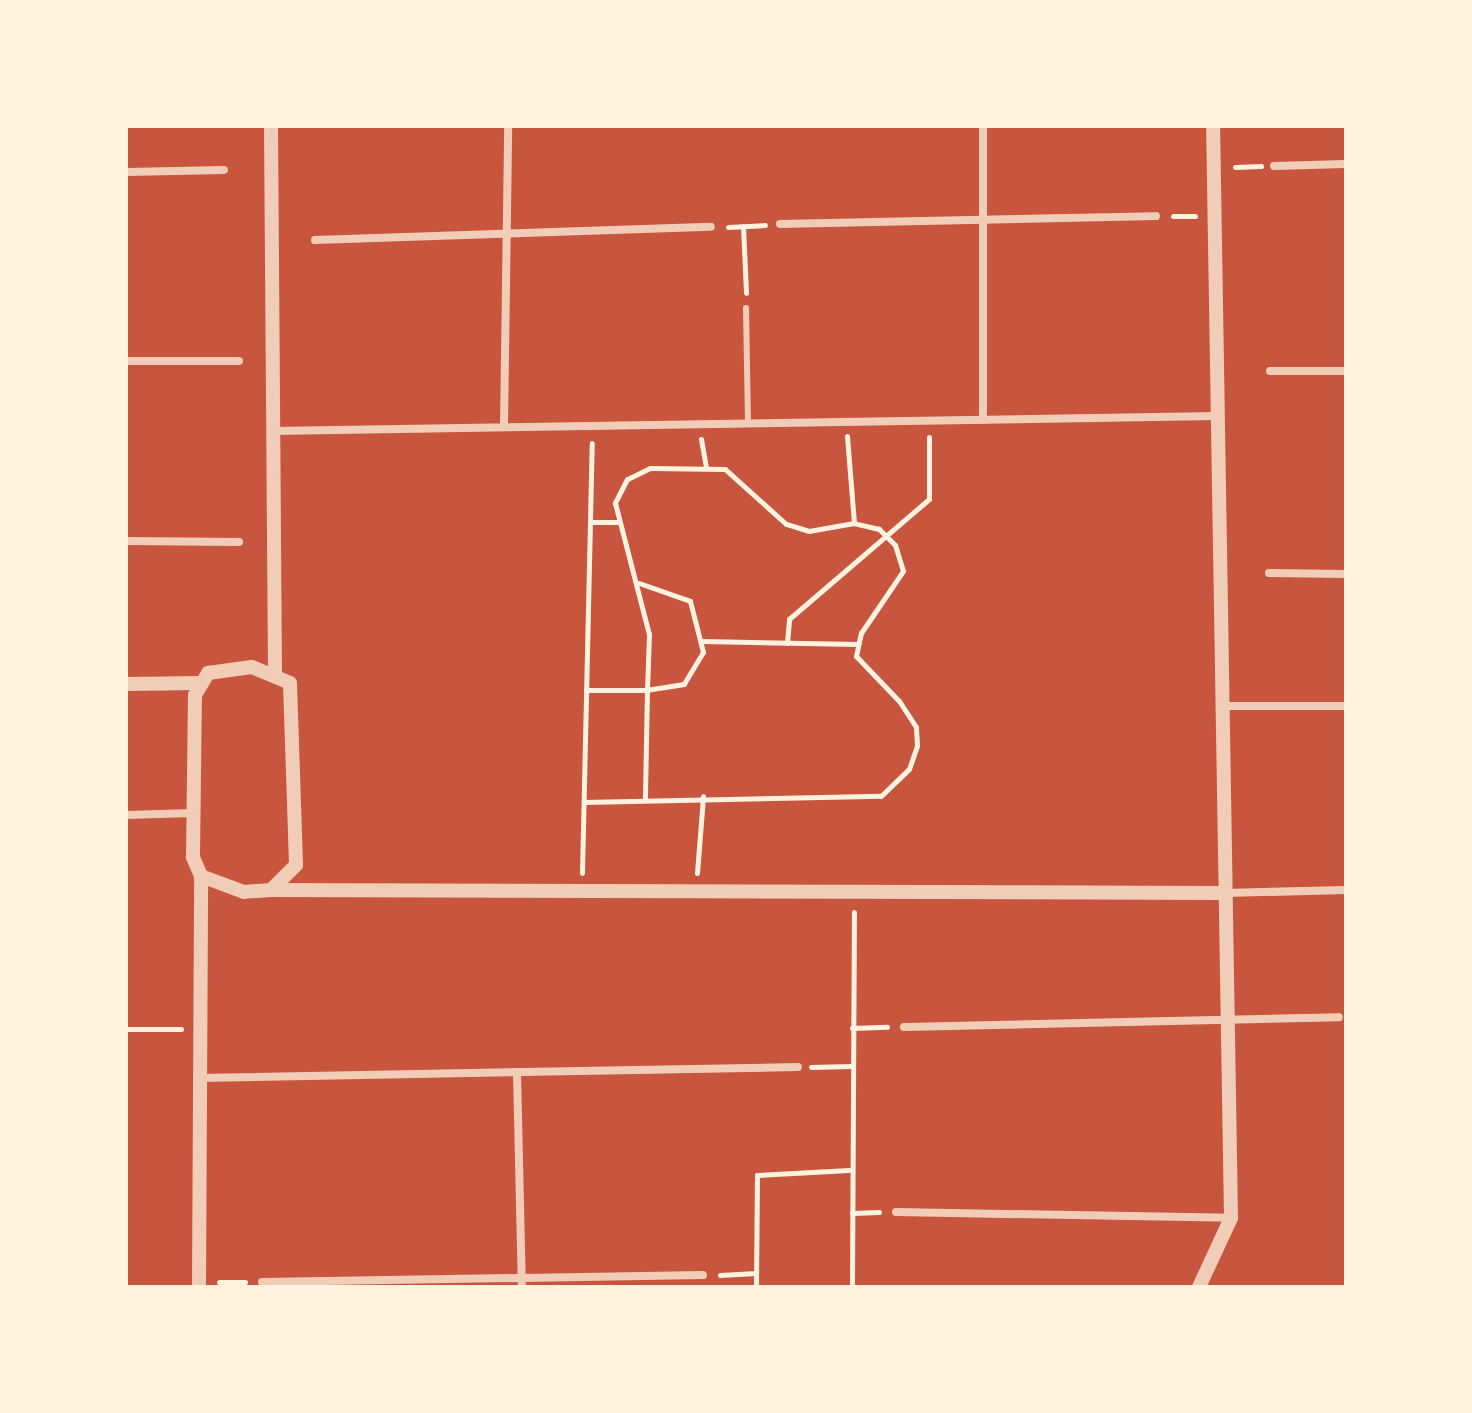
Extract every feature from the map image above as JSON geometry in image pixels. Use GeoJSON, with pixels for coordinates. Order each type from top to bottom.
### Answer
{"type":"FeatureCollection","features":[{"type":"Feature","properties":{"kind":"street"},"geometry":{"type":"LineString","coordinates":[[271,126],[275,671]]}},
{"type":"Feature","properties":{"kind":"street"},"geometry":{"type":"LineString","coordinates":[[504,427],[508,126]]}},
{"type":"Feature","properties":{"kind":"street"},"geometry":{"type":"LineString","coordinates":[[983,126],[983,420]]}},
{"type":"Feature","properties":{"kind":"street"},"geometry":{"type":"LineString","coordinates":[[1199,1287],[1231,1218],[1223,893],[1213,126]]}},
{"type":"Feature","properties":{"kind":"street"},"geometry":{"type":"LineString","coordinates":[[1274,166],[1346,164]]}},
{"type":"Feature","properties":{"kind":"street"},"geometry":{"type":"LineString","coordinates":[[126,172],[224,170]]}},
{"type":"Feature","properties":{"kind":"street"},"geometry":{"type":"LineString","coordinates":[[780,224],[1156,216]]}},
{"type":"Feature","properties":{"kind":"street"},"geometry":{"type":"LineString","coordinates":[[315,240],[711,227]]}},
{"type":"Feature","properties":{"kind":"street"},"geometry":{"type":"LineString","coordinates":[[126,361],[239,361]]}},
{"type":"Feature","properties":{"kind":"street"},"geometry":{"type":"LineString","coordinates":[[1270,371],[1346,371]]}},
{"type":"Feature","properties":{"kind":"street"},"geometry":{"type":"LineString","coordinates":[[273,431],[1217,416]]}},
{"type":"Feature","properties":{"kind":"street"},"geometry":{"type":"LineString","coordinates":[[126,541],[239,542]]}},
{"type":"Feature","properties":{"kind":"street"},"geometry":{"type":"LineString","coordinates":[[1269,573],[1346,574]]}},
{"type":"Feature","properties":{"kind":"street"},"geometry":{"type":"LineString","coordinates":[[199,1285],[201,876],[193,857],[193,813],[195,695],[208,673],[230,669],[275,671],[290,683],[296,865],[271,890]]}},
{"type":"Feature","properties":{"kind":"street"},"geometry":{"type":"LineString","coordinates":[[126,684],[202,683]]}},
{"type":"Feature","properties":{"kind":"street"},"geometry":{"type":"LineString","coordinates":[[1221,706],[1346,706]]}},
{"type":"Feature","properties":{"kind":"street"},"geometry":{"type":"LineString","coordinates":[[126,815],[193,813]]}},
{"type":"Feature","properties":{"kind":"street"},"geometry":{"type":"LineString","coordinates":[[201,876],[219,888],[271,890],[1223,893],[1346,890]]}},
{"type":"Feature","properties":{"kind":"street"},"geometry":{"type":"LineString","coordinates":[[904,1027],[1339,1017]]}},
{"type":"Feature","properties":{"kind":"street"},"geometry":{"type":"LineString","coordinates":[[200,1078],[798,1067]]}},
{"type":"Feature","properties":{"kind":"street"},"geometry":{"type":"LineString","coordinates":[[517,1072],[522,1284]]}},
{"type":"Feature","properties":{"kind":"street"},"geometry":{"type":"LineString","coordinates":[[896,1212],[1231,1218]]}},
{"type":"Feature","properties":{"kind":"street"},"geometry":{"type":"LineString","coordinates":[[262,1282],[522,1284],[703,1275]]}},
{"type":"Feature","properties":{"kind":"lane"},"geometry":{"type":"LineString","coordinates":[[746,308],[748,424]]}},
{"type":"Feature","properties":{"kind":"path"},"geometry":{"type":"LineString","coordinates":[[1214,167],[1274,166]]}},
{"type":"Feature","properties":{"kind":"path"},"geometry":{"type":"LineString","coordinates":[[1156,216],[1214,216]]}},
{"type":"Feature","properties":{"kind":"path"},"geometry":{"type":"LineString","coordinates":[[711,227],[780,224]]}},
{"type":"Feature","properties":{"kind":"path"},"geometry":{"type":"LineString","coordinates":[[743,226],[746,308]]}},
{"type":"Feature","properties":{"kind":"path"},"geometry":{"type":"LineString","coordinates":[[787,643],[789,619],[890,540],[929,499],[929,421]]}},
{"type":"Feature","properties":{"kind":"path"},"geometry":{"type":"LineString","coordinates":[[846,422],[854,523]]}},
{"type":"Feature","properties":{"kind":"path"},"geometry":{"type":"LineString","coordinates":[[582,890],[592,426]]}},
{"type":"Feature","properties":{"kind":"path"},"geometry":{"type":"LineString","coordinates":[[584,802],[645,799],[703,796],[881,796],[909,769],[916,727],[856,656],[858,644],[903,571],[890,540],[854,523],[809,531],[786,524],[725,469],[675,464],[627,479],[615,503],[617,522],[638,583],[649,634],[645,799]]}},
{"type":"Feature","properties":{"kind":"path"},"geometry":{"type":"LineString","coordinates":[[590,522],[617,522]]}},
{"type":"Feature","properties":{"kind":"path"},"geometry":{"type":"LineString","coordinates":[[586,690],[647,690],[684,684],[703,652],[690,601],[638,583]]}},
{"type":"Feature","properties":{"kind":"path"},"geometry":{"type":"LineString","coordinates":[[701,641],[858,644]]}},
{"type":"Feature","properties":{"kind":"path"},"geometry":{"type":"LineString","coordinates":[[696,890],[703,796]]}},
{"type":"Feature","properties":{"kind":"path"},"geometry":{"type":"LineString","coordinates":[[852,1287],[849,1170],[854,891]]}},
{"type":"Feature","properties":{"kind":"path"},"geometry":{"type":"LineString","coordinates":[[852,1028],[904,1027]]}},
{"type":"Feature","properties":{"kind":"path"},"geometry":{"type":"LineString","coordinates":[[126,1029],[200,1029]]}},
{"type":"Feature","properties":{"kind":"path"},"geometry":{"type":"LineString","coordinates":[[798,1067],[851,1066]]}},
{"type":"Feature","properties":{"kind":"path"},"geometry":{"type":"LineString","coordinates":[[756,1287],[757,1175],[849,1170]]}},
{"type":"Feature","properties":{"kind":"path"},"geometry":{"type":"LineString","coordinates":[[852,1213],[896,1212]]}},
{"type":"Feature","properties":{"kind":"path"},"geometry":{"type":"LineString","coordinates":[[703,1275],[756,1273]]}},
{"type":"Feature","properties":{"kind":"path"},"geometry":{"type":"LineString","coordinates":[[199,1285],[262,1282]]}}]}
